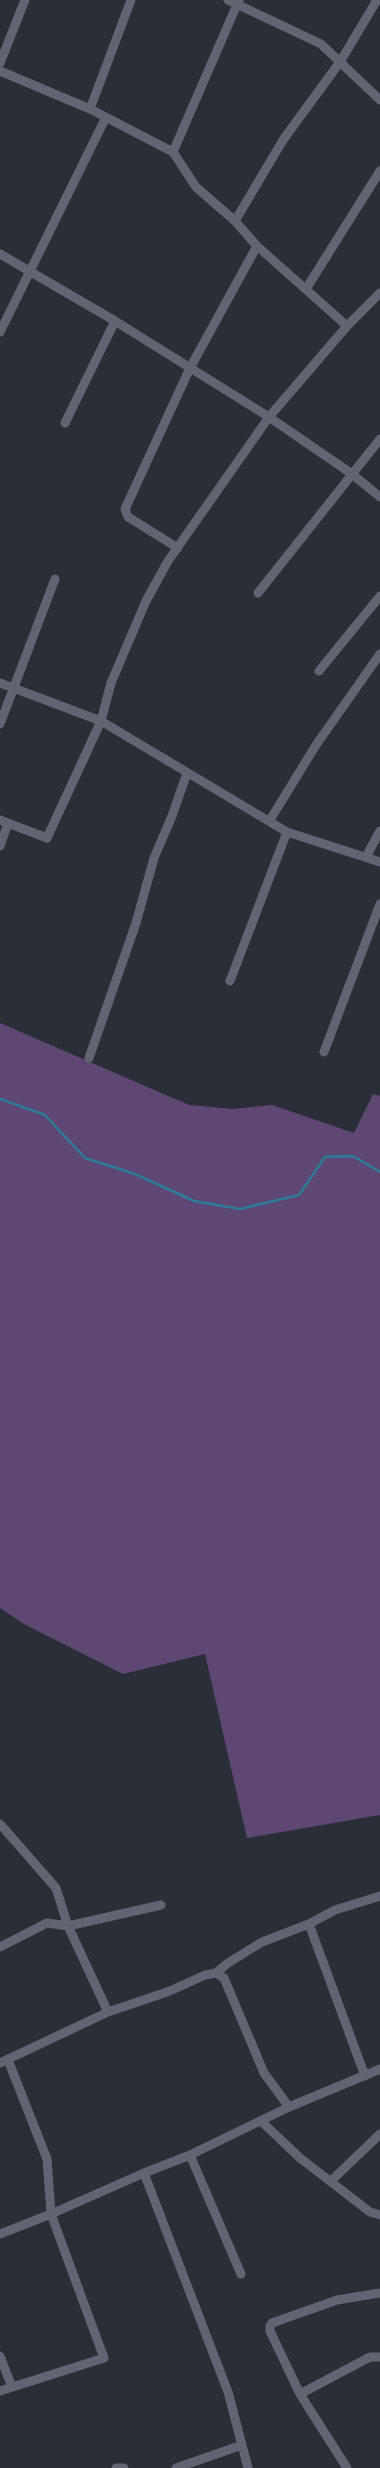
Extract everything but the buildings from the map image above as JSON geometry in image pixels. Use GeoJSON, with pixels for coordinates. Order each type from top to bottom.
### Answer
{"type":"FeatureCollection","features":[{"type":"Feature","properties":{"kind":"street"},"geometry":{"type":"LineString","coordinates":[[0,63],[25,0]]}},
{"type":"Feature","properties":{"kind":"street"},"geometry":{"type":"LineString","coordinates":[[90,109],[132,0]]}},
{"type":"Feature","properties":{"kind":"street"},"geometry":{"type":"LineString","coordinates":[[228,0],[238,2],[321,44],[380,100]]}},
{"type":"Feature","properties":{"kind":"street"},"geometry":{"type":"LineString","coordinates":[[235,221],[283,140],[340,62],[377,0]]}},
{"type":"Feature","properties":{"kind":"street"},"geometry":{"type":"LineString","coordinates":[[173,152],[238,2]]}},
{"type":"Feature","properties":{"kind":"street"},"geometry":{"type":"LineString","coordinates":[[0,71],[90,109],[173,152],[196,187],[235,221],[257,246],[347,326]]}},
{"type":"Feature","properties":{"kind":"street"},"geometry":{"type":"LineString","coordinates":[[0,332],[106,118]]}},
{"type":"Feature","properties":{"kind":"street"},"geometry":{"type":"LineString","coordinates":[[306,289],[380,171]]}},
{"type":"Feature","properties":{"kind":"street"},"geometry":{"type":"LineString","coordinates":[[178,548],[128,517],[125,509],[190,368],[257,246]]}},
{"type":"Feature","properties":{"kind":"street"},"geometry":{"type":"LineString","coordinates":[[0,254],[32,270],[269,416],[352,474],[380,497]]}},
{"type":"Feature","properties":{"kind":"street"},"geometry":{"type":"LineString","coordinates":[[0,846],[4,822],[46,838],[101,721],[111,683],[146,601],[178,548],[269,416],[347,326],[380,293]]}},
{"type":"Feature","properties":{"kind":"street"},"geometry":{"type":"LineString","coordinates":[[64,423],[115,321]]}},
{"type":"Feature","properties":{"kind":"street"},"geometry":{"type":"LineString","coordinates":[[258,593],[380,439]]}},
{"type":"Feature","properties":{"kind":"street"},"geometry":{"type":"LineString","coordinates":[[0,724],[12,687],[55,579]]}},
{"type":"Feature","properties":{"kind":"street"},"geometry":{"type":"LineString","coordinates":[[319,671],[380,596]]}},
{"type":"Feature","properties":{"kind":"street"},"geometry":{"type":"LineString","coordinates":[[270,820],[316,745],[380,654]]}},
{"type":"Feature","properties":{"kind":"street"},"geometry":{"type":"LineString","coordinates":[[0,683],[101,721],[187,773],[270,820],[287,832],[380,862]]}},
{"type":"Feature","properties":{"kind":"street"},"geometry":{"type":"LineString","coordinates":[[89,1058],[136,923],[154,858],[172,816],[187,773]]}},
{"type":"Feature","properties":{"kind":"street"},"geometry":{"type":"LineString","coordinates":[[230,981],[287,832]]}},
{"type":"Feature","properties":{"kind":"street"},"geometry":{"type":"LineString","coordinates":[[366,857],[380,832]]}},
{"type":"Feature","properties":{"kind":"street"},"geometry":{"type":"LineString","coordinates":[[324,1052],[380,904]]}},
{"type":"Feature","properties":{"kind":"street"},"geometry":{"type":"LineString","coordinates":[[0,1824],[56,1888],[68,1926],[108,2012]]}},
{"type":"Feature","properties":{"kind":"street"},"geometry":{"type":"LineString","coordinates":[[0,2391],[104,2358],[51,2214],[46,2159],[4,2062],[108,2012],[170,1991],[205,1975],[216,1973],[228,1963],[262,1942],[309,1924],[335,1910],[380,1896]]}},
{"type":"Feature","properties":{"kind":"street"},"geometry":{"type":"LineString","coordinates":[[0,1946],[47,1923],[68,1926],[161,1905]]}},
{"type":"Feature","properties":{"kind":"street"},"geometry":{"type":"LineString","coordinates":[[309,1924],[365,2076]]}},
{"type":"Feature","properties":{"kind":"street"},"geometry":{"type":"LineString","coordinates":[[216,1973],[224,1978],[264,2072],[289,2107]]}},
{"type":"Feature","properties":{"kind":"street"},"geometry":{"type":"LineString","coordinates":[[0,2234],[51,2214],[144,2172],[190,2155],[262,2122],[289,2107],[380,2069]]}},
{"type":"Feature","properties":{"kind":"street"},"geometry":{"type":"LineString","coordinates":[[262,2122],[300,2158],[370,2212],[380,2215]]}},
{"type":"Feature","properties":{"kind":"street"},"geometry":{"type":"LineString","coordinates":[[331,2181],[380,2134]]}},
{"type":"Feature","properties":{"kind":"street"},"geometry":{"type":"LineString","coordinates":[[190,2155],[241,2274]]}},
{"type":"Feature","properties":{"kind":"street"},"geometry":{"type":"LineString","coordinates":[[144,2172],[228,2392],[248,2468]]}},
{"type":"Feature","properties":{"kind":"street"},"geometry":{"type":"LineString","coordinates":[[347,2468],[300,2394],[270,2331],[272,2323],[337,2300],[380,2292]]}},
{"type":"Feature","properties":{"kind":"street"},"geometry":{"type":"LineString","coordinates":[[0,2356],[12,2387]]}},
{"type":"Feature","properties":{"kind":"street"},"geometry":{"type":"LineString","coordinates":[[300,2394],[370,2357],[380,2357]]}},
{"type":"Feature","properties":{"kind":"street"},"geometry":{"type":"LineString","coordinates":[[176,2468],[242,2445]]}},
{"type":"Feature","properties":{"kind":"street"},"geometry":{"type":"LineString","coordinates":[[116,2468],[124,2468]]}},
{"type":"Feature","properties":{"kind":"shaded area"},"geometry":{"type":"Polygon","coordinates":[[[0,1023],[189,1105],[233,1109],[272,1105],[354,1133],[373,1094],[380,1096],[380,1815],[247,1838],[205,1654],[123,1674],[24,1624],[0,1608],[0,1023]]]}},
{"type":"Feature","properties":{"kind":"waterway"},"geometry":{"type":"LineString","coordinates":[[0,1099],[45,1115],[85,1158],[135,1174],[194,1201],[240,1209],[299,1195],[325,1157],[353,1156],[380,1172]]}}]}
